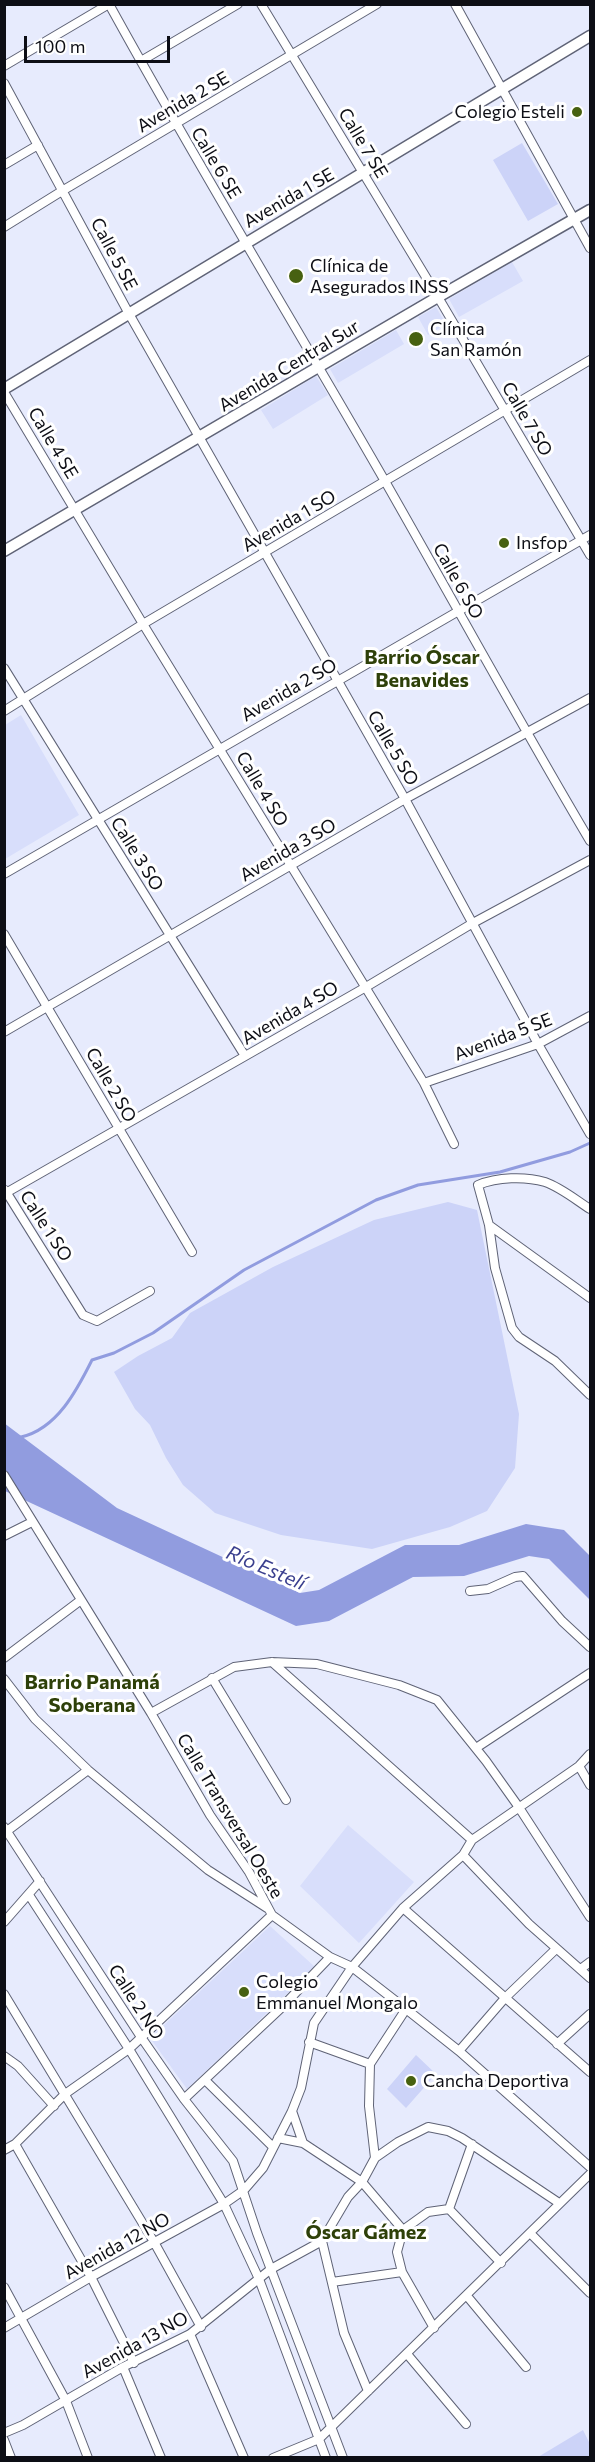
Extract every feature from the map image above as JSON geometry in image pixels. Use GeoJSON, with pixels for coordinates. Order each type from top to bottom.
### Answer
{"type":"FeatureCollection","features":[{"type":"Feature","properties":{"kind":"street","name":"Calle 6 SE"},"geometry":{"type":"LineString","coordinates":[[109,4],[176,124],[318,367]]}},
{"type":"Feature","properties":{"kind":"street"},"geometry":{"type":"LineString","coordinates":[[4,66],[109,4]]}},
{"type":"Feature","properties":{"kind":"street"},"geometry":{"type":"LineString","coordinates":[[141,61],[238,4]]}},
{"type":"Feature","properties":{"kind":"street","name":"Calle 7 SE"},"geometry":{"type":"LineString","coordinates":[[261,4],[438,297]]}},
{"type":"Feature","properties":{"kind":"street","name":"Avenida 2 SE"},"geometry":{"type":"LineString","coordinates":[[4,227],[62,190],[377,4]]}},
{"type":"Feature","properties":{"kind":"street"},"geometry":{"type":"LineString","coordinates":[[455,4],[591,248]]}},
{"type":"Feature","properties":{"kind":"street","name":"Avenida 1 SE"},"geometry":{"type":"LineString","coordinates":[[4,390],[128,312],[364,174],[591,36]]}},
{"type":"Feature","properties":{"kind":"street","name":"Calle 5 SE"},"geometry":{"type":"LineString","coordinates":[[4,83],[128,312],[201,438]]}},
{"type":"Feature","properties":{"kind":"street"},"geometry":{"type":"LineString","coordinates":[[4,165],[38,145]]}},
{"type":"Feature","properties":{"kind":"street","name":"Avenida Central Sur"},"geometry":{"type":"LineString","coordinates":[[4,551],[591,210]]}},
{"type":"Feature","properties":{"kind":"street","name":"Calle 7 SO"},"geometry":{"type":"LineString","coordinates":[[438,297],[591,555]]}},
{"type":"Feature","properties":{"kind":"street","name":"Avenida 1 SO"},"geometry":{"type":"LineString","coordinates":[[4,711],[143,624],[386,483],[591,360]]}},
{"type":"Feature","properties":{"kind":"street","name":"Calle 6 SO"},"geometry":{"type":"LineString","coordinates":[[318,367],[386,483],[526,734],[591,841]]}},
{"type":"Feature","properties":{"kind":"street","name":"Calle 4 SE"},"geometry":{"type":"LineString","coordinates":[[4,390],[76,510]]}},
{"type":"Feature","properties":{"kind":"street","name":"Calle 5 SO"},"geometry":{"type":"LineString","coordinates":[[201,438],[405,799],[538,1044],[588,1122],[591,1134]]}},
{"type":"Feature","properties":{"kind":"street","name":"Calle 4 SO"},"geometry":{"type":"LineString","coordinates":[[76,510],[143,624],[424,1083],[454,1144]]}},
{"type":"Feature","properties":{"kind":"street","name":"Avenida 2 SO"},"geometry":{"type":"LineString","coordinates":[[4,874],[591,535]]}},
{"type":"Feature","properties":{"kind":"street","name":"Calle 3 SO"},"geometry":{"type":"LineString","coordinates":[[4,668],[245,1056]]}},
{"type":"Feature","properties":{"kind":"street","name":"Avenida 3 SO"},"geometry":{"type":"LineString","coordinates":[[4,1032],[405,799],[591,698]]}},
{"type":"Feature","properties":{"kind":"street","name":"Avenida 4 SO"},"geometry":{"type":"LineString","coordinates":[[5,1192],[366,987],[473,923],[591,860]]}},
{"type":"Feature","properties":{"kind":"street","name":"Calle 2 SO"},"geometry":{"type":"LineString","coordinates":[[4,934],[192,1252]]}},
{"type":"Feature","properties":{"kind":"street","name":"Avenida 5 SE"},"geometry":{"type":"LineString","coordinates":[[424,1083],[538,1044],[591,1016]]}},
{"type":"Feature","properties":{"kind":"street"},"geometry":{"type":"LineString","coordinates":[[591,1209],[545,1182],[521,1179],[489,1180],[478,1185],[489,1225],[495,1268],[512,1328],[519,1337],[555,1361],[591,1395]]}},
{"type":"Feature","properties":{"kind":"street","name":"Calle 1 SO"},"geometry":{"type":"LineString","coordinates":[[5,1192],[63,1280],[83,1315],[97,1321],[150,1291]]}},
{"type":"Feature","properties":{"kind":"street"},"geometry":{"type":"LineString","coordinates":[[489,1225],[591,1298]]}},
{"type":"Feature","properties":{"kind":"street","name":"Calle Transversal Oeste"},"geometry":{"type":"LineString","coordinates":[[4,1475],[151,1713],[210,1815],[249,1872],[271,1912],[330,1957],[352,1966],[459,2051],[591,2167]]}},
{"type":"Feature","properties":{"kind":"street"},"geometry":{"type":"LineString","coordinates":[[4,1536],[31,1520]]}},
{"type":"Feature","properties":{"kind":"street"},"geometry":{"type":"LineString","coordinates":[[470,1591],[488,1589],[515,1577],[523,1576],[562,1621],[591,1647]]}},
{"type":"Feature","properties":{"kind":"street"},"geometry":{"type":"LineString","coordinates":[[4,1658],[81,1600]]}},
{"type":"Feature","properties":{"kind":"street"},"geometry":{"type":"LineString","coordinates":[[151,1713],[234,1667],[272,1662],[317,1664],[399,1684],[437,1700],[518,1806],[591,1917]]}},
{"type":"Feature","properties":{"kind":"street"},"geometry":{"type":"LineString","coordinates":[[272,1662],[472,1840],[579,1766],[591,1754]]}},
{"type":"Feature","properties":{"kind":"street"},"geometry":{"type":"LineString","coordinates":[[476,1749],[591,1673]]}},
{"type":"Feature","properties":{"kind":"street"},"geometry":{"type":"LineString","coordinates":[[212,1678],[286,1800]]}},
{"type":"Feature","properties":{"kind":"street"},"geometry":{"type":"LineString","coordinates":[[4,1679],[35,1719],[88,1770],[208,1870],[271,1912],[129,2049],[65,2094],[15,2144],[4,2150]]}},
{"type":"Feature","properties":{"kind":"street"},"geometry":{"type":"LineString","coordinates":[[579,1766],[591,1785]]}},
{"type":"Feature","properties":{"kind":"street"},"geometry":{"type":"LineString","coordinates":[[6,1829],[88,1770]]}},
{"type":"Feature","properties":{"kind":"street","name":"Calle 2 NO"},"geometry":{"type":"LineString","coordinates":[[6,1829],[141,2037],[184,2099],[233,2161],[271,2269],[343,2457]]}},
{"type":"Feature","properties":{"kind":"street","name":"Avenida 12 NO"},"geometry":{"type":"LineString","coordinates":[[4,2328],[224,2204],[244,2190],[263,2168],[292,2111],[301,2088],[314,2023],[352,1966],[403,1908],[463,1855],[472,1840]]}},
{"type":"Feature","properties":{"kind":"street"},"geometry":{"type":"LineString","coordinates":[[463,1855],[556,1949],[582,1968],[591,1978]]}},
{"type":"Feature","properties":{"kind":"street"},"geometry":{"type":"LineString","coordinates":[[4,1922],[40,1881]]}},
{"type":"Feature","properties":{"kind":"street"},"geometry":{"type":"LineString","coordinates":[[29,1895],[129,2049],[224,2204],[259,2279],[326,2457]]}},
{"type":"Feature","properties":{"kind":"street"},"geometry":{"type":"LineString","coordinates":[[403,1908],[591,2073]]}},
{"type":"Feature","properties":{"kind":"street"},"geometry":{"type":"LineString","coordinates":[[459,2051],[506,1998],[556,1949]]}},
{"type":"Feature","properties":{"kind":"street"},"geometry":{"type":"LineString","coordinates":[[184,2099],[281,2008],[330,1957]]}},
{"type":"Feature","properties":{"kind":"street"},"geometry":{"type":"LineString","coordinates":[[582,1968],[591,1962]]}},
{"type":"Feature","properties":{"kind":"street"},"geometry":{"type":"LineString","coordinates":[[4,1994],[154,2242],[201,2327]]}},
{"type":"Feature","properties":{"kind":"street"},"geometry":{"type":"LineString","coordinates":[[375,2158],[369,2106],[370,2064],[406,2009]]}},
{"type":"Feature","properties":{"kind":"street"},"geometry":{"type":"LineString","coordinates":[[556,2044],[591,2014]]}},
{"type":"Feature","properties":{"kind":"street"},"geometry":{"type":"LineString","coordinates":[[309,2042],[370,2064]]}},
{"type":"Feature","properties":{"kind":"street"},"geometry":{"type":"LineString","coordinates":[[4,2056],[18,2066],[54,2106]]}},
{"type":"Feature","properties":{"kind":"street"},"geometry":{"type":"LineString","coordinates":[[205,2080],[273,2147]]}},
{"type":"Feature","properties":{"kind":"street"},"geometry":{"type":"LineString","coordinates":[[292,2111],[303,2143]]}},
{"type":"Feature","properties":{"kind":"street"},"geometry":{"type":"LineString","coordinates":[[368,2391],[344,2333],[322,2241],[348,2197],[362,2182],[375,2158],[398,2142],[428,2127],[448,2131],[472,2144],[559,2203]]}},
{"type":"Feature","properties":{"kind":"street"},"geometry":{"type":"LineString","coordinates":[[278,2138],[303,2143],[362,2182],[403,2230]]}},
{"type":"Feature","properties":{"kind":"street"},"geometry":{"type":"LineString","coordinates":[[15,2144],[91,2277],[134,2362]]}},
{"type":"Feature","properties":{"kind":"street"},"geometry":{"type":"LineString","coordinates":[[449,2209],[472,2144]]}},
{"type":"Feature","properties":{"kind":"street"},"geometry":{"type":"LineString","coordinates":[[273,2457],[319,2439],[591,2174]]}},
{"type":"Feature","properties":{"kind":"street"},"geometry":{"type":"LineString","coordinates":[[434,2328],[402,2272],[397,2252],[403,2230],[428,2212],[449,2209]]}},
{"type":"Feature","properties":{"kind":"street"},"geometry":{"type":"LineString","coordinates":[[449,2209],[501,2263]]}},
{"type":"Feature","properties":{"kind":"street"},"geometry":{"type":"LineString","coordinates":[[530,2233],[591,2293]]}},
{"type":"Feature","properties":{"kind":"street","name":"Avenida 13 NO"},"geometry":{"type":"LineString","coordinates":[[4,2433],[66,2401],[123,2367],[190,2334],[271,2269],[322,2241]]}},
{"type":"Feature","properties":{"kind":"street"},"geometry":{"type":"LineString","coordinates":[[332,2282],[402,2272]]}},
{"type":"Feature","properties":{"kind":"street"},"geometry":{"type":"LineString","coordinates":[[4,2287],[66,2401],[88,2457]]}},
{"type":"Feature","properties":{"kind":"street"},"geometry":{"type":"LineString","coordinates":[[467,2296],[526,2367]]}},
{"type":"Feature","properties":{"kind":"street"},"geometry":{"type":"LineString","coordinates":[[190,2334],[244,2457]]}},
{"type":"Feature","properties":{"kind":"street"},"geometry":{"type":"LineString","coordinates":[[407,2354],[466,2424]]}},
{"type":"Feature","properties":{"kind":"street"},"geometry":{"type":"LineString","coordinates":[[123,2367],[161,2457]]}},
{"type":"Feature","properties":{"kind":"street"},"geometry":{"type":"LineString","coordinates":[[4,2440],[11,2457]]}},
{"type":"Feature","properties":{"kind":"shaded area"},"geometry":{"type":"Polygon","coordinates":[[[522,143],[558,204],[528,221],[493,160],[522,143]]]}},
{"type":"Feature","properties":{"kind":"shaded area"},"geometry":{"type":"Polygon","coordinates":[[[512,262],[523,281],[459,317],[449,299],[512,262]]]}},
{"type":"Feature","properties":{"kind":"shaded area"},"geometry":{"type":"Polygon","coordinates":[[[436,307],[446,324],[428,335],[418,317],[436,307]]]}},
{"type":"Feature","properties":{"kind":"shaded area"},"geometry":{"type":"Polygon","coordinates":[[[396,330],[404,344],[338,383],[330,369],[396,330]]]}},
{"type":"Feature","properties":{"kind":"shaded area"},"geometry":{"type":"Polygon","coordinates":[[[316,376],[328,395],[273,429],[261,410],[316,376]]]}},
{"type":"Feature","properties":{"kind":"shaded area"},"geometry":{"type":"Polygon","coordinates":[[[21,715],[79,815],[5,859],[5,725],[21,715]]]}},
{"type":"Feature","properties":{"kind":"shaded area"},"geometry":{"type":"Polygon","coordinates":[[[448,1202],[477,1210],[519,1414],[515,1468],[487,1511],[450,1527],[372,1549],[281,1535],[215,1513],[183,1485],[166,1458],[150,1425],[135,1409],[114,1372],[172,1338],[190,1313],[273,1267],[374,1220],[448,1202]]]}},
{"type":"Feature","properties":{"kind":"shaded area"},"geometry":{"type":"Polygon","coordinates":[[[348,1825],[414,1882],[359,1943],[300,1886],[348,1825]]]}},
{"type":"Feature","properties":{"kind":"shaded area","name":"Colegio Emmanuel Mongalo"},"geometry":{"type":"Polygon","coordinates":[[[270,1926],[315,1967],[187,2089],[150,2038],[270,1926]]]}},
{"type":"Feature","properties":{"kind":"shaded area","name":"Cancha Deportiva"},"geometry":{"type":"Polygon","coordinates":[[[416,2055],[436,2074],[406,2108],[387,2089],[416,2055]]]}},
{"type":"Feature","properties":{"kind":"shaded area"},"geometry":{"type":"Polygon","coordinates":[[[583,2430],[590,2444],[590,2457],[538,2457],[583,2430]]]}},
{"type":"Feature","properties":{"kind":"water","name":"Río Estelí"},"geometry":{"type":"Polygon","coordinates":[[[4,1423],[117,1508],[300,1593],[319,1590],[405,1545],[459,1545],[526,1524],[564,1530],[590,1556],[590,1600],[549,1559],[529,1556],[464,1576],[413,1577],[329,1621],[296,1626],[5,1491],[4,1423]]]}},
{"type":"Feature","properties":{"kind":"waterway"},"geometry":{"type":"LineString","coordinates":[[21,1437],[34,1433],[55,1417],[80,1384],[92,1360],[114,1353],[153,1333],[244,1270],[376,1200],[418,1185],[500,1172],[570,1152],[590,1143]]}},
{"type":"Feature","properties":{"kind":"place","name":"Colegio Esteli"},"geometry":{"type":"Point","coordinates":[577,112]}},
{"type":"Feature","properties":{"kind":"place","name":"Clínica de Asegurados INSS"},"geometry":{"type":"Point","coordinates":[296,276]}},
{"type":"Feature","properties":{"kind":"place","name":"Clínica San Ramón"},"geometry":{"type":"Point","coordinates":[416,339]}},
{"type":"Feature","properties":{"kind":"place","name":"Insfop"},"geometry":{"type":"Point","coordinates":[504,543]}},
{"type":"Feature","properties":{"kind":"place","name":"Colegio Emmanuel Mongalo"},"geometry":{"type":"Point","coordinates":[244,1992]}},
{"type":"Feature","properties":{"kind":"place","name":"Cancha Deportiva"},"geometry":{"type":"Point","coordinates":[411,2081]}},
{"type":"Feature","properties":{"kind":"district","name":"Barrio Óscar Benavides"},"geometry":{"type":"Point","coordinates":[422,668]}},
{"type":"Feature","properties":{"kind":"district","name":"Barrio Panamá Soberana"},"geometry":{"type":"Point","coordinates":[92,1694]}},
{"type":"Feature","properties":{"kind":"district","name":"Óscar Gámez"},"geometry":{"type":"Point","coordinates":[366,2232]}}]}
